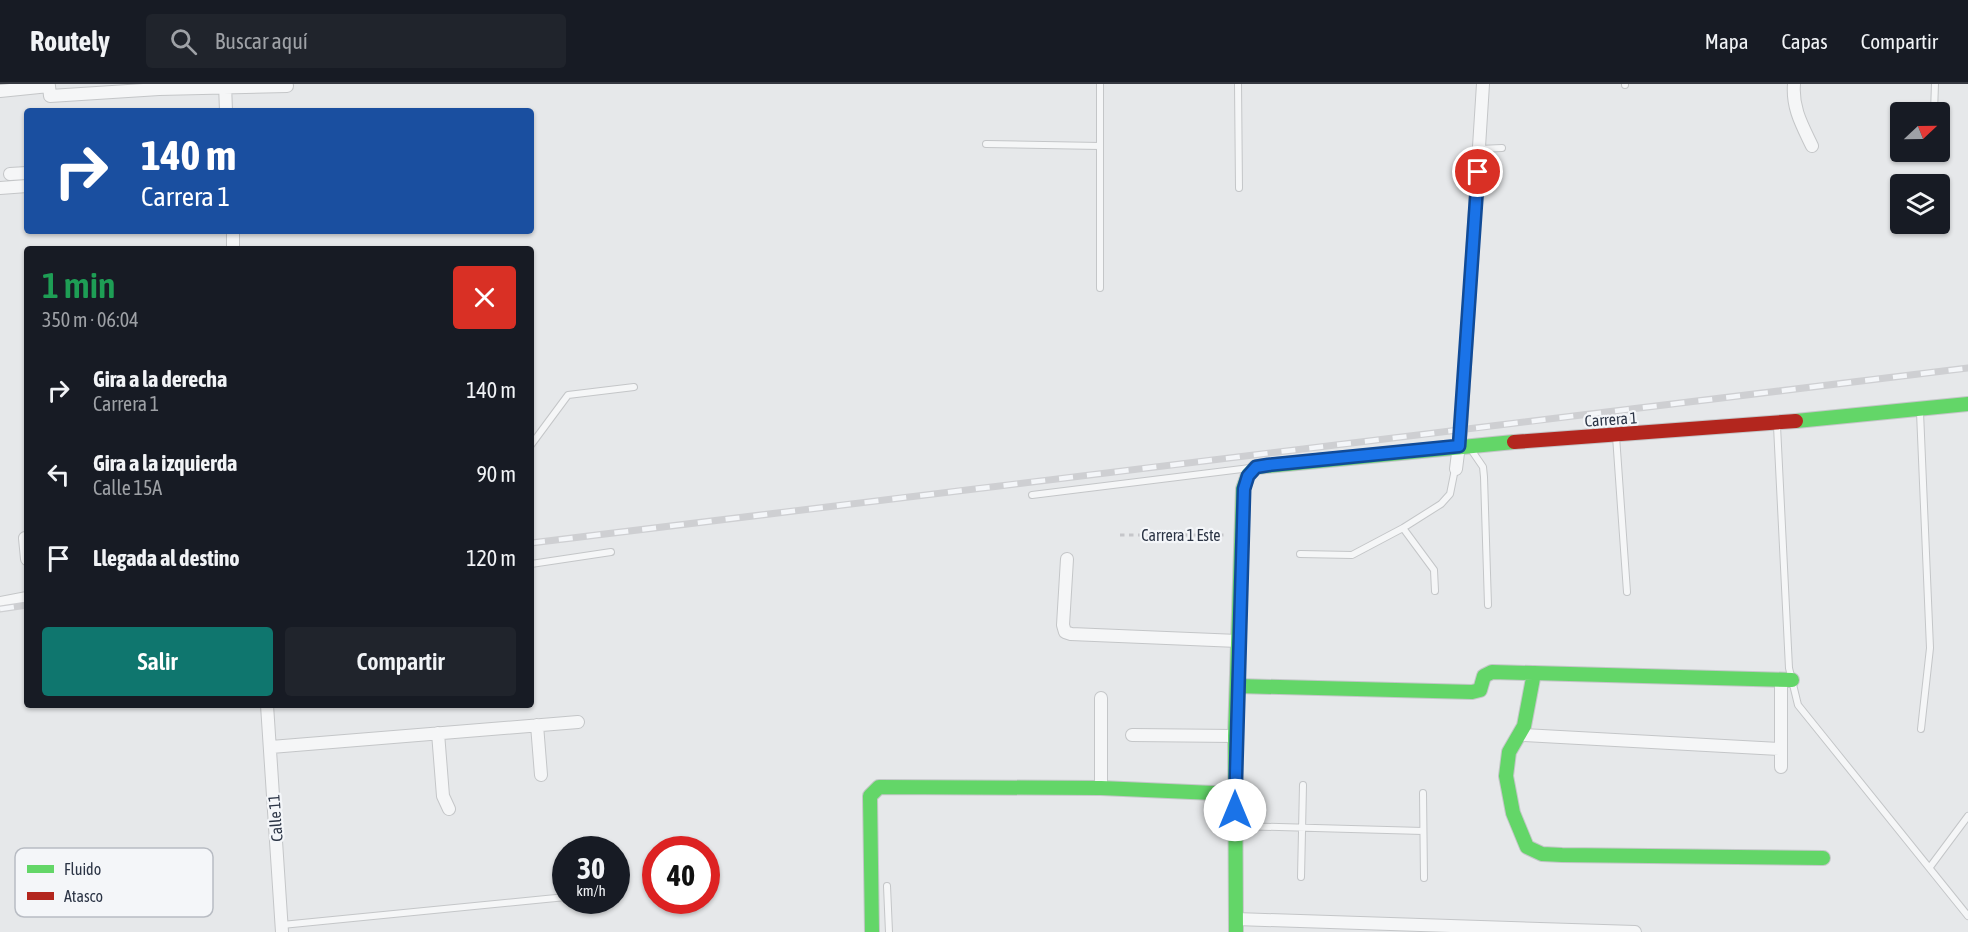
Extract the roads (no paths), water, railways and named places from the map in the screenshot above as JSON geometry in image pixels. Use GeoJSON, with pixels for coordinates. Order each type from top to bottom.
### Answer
{"type":"FeatureCollection","features":[{"type":"Feature","properties":{"kind":"street"},"geometry":{"type":"LineString","coordinates":[[1456,469],[1464,446],[1483,84]]}},
{"type":"Feature","properties":{"kind":"street"},"geometry":{"type":"LineString","coordinates":[[1794,84],[1793,98],[1797,116],[1812,146]]}},
{"type":"Feature","properties":{"kind":"street"},"geometry":{"type":"LineString","coordinates":[[225,85],[226,108]]}},
{"type":"Feature","properties":{"kind":"street"},"geometry":{"type":"LineString","coordinates":[[0,91],[49,86],[50,96],[225,85],[286,86]]}},
{"type":"Feature","properties":{"kind":"street"},"geometry":{"type":"LineString","coordinates":[[10,174],[24,173]]}},
{"type":"Feature","properties":{"kind":"street"},"geometry":{"type":"LineString","coordinates":[[0,188],[24,186]]}},
{"type":"Feature","properties":{"kind":"street","name":"Carrera 1"},"geometry":{"type":"LineString","coordinates":[[1256,467],[1464,446],[1920,411],[1968,404]]}},
{"type":"Feature","properties":{"kind":"street"},"geometry":{"type":"LineString","coordinates":[[1256,467],[1248,476],[1244,489],[1241,534],[1235,736],[1236,926],[1635,932]]}},
{"type":"Feature","properties":{"kind":"street"},"geometry":{"type":"LineString","coordinates":[[1067,559],[1063,625],[1065,632],[1238,642]]}},
{"type":"Feature","properties":{"kind":"street"},"geometry":{"type":"LineString","coordinates":[[0,603],[24,599]]}},
{"type":"Feature","properties":{"kind":"street"},"geometry":{"type":"LineString","coordinates":[[1534,673],[1522,735],[1509,749],[1506,769],[1507,788],[1515,822],[1527,847],[1542,854],[1823,858]]}},
{"type":"Feature","properties":{"kind":"street"},"geometry":{"type":"LineString","coordinates":[[1237,686],[1472,692],[1480,690],[1487,674],[1534,673],[1787,680],[1779,749],[1780,767]]}},
{"type":"Feature","properties":{"kind":"street"},"geometry":{"type":"LineString","coordinates":[[1101,698],[1101,788]]}},
{"type":"Feature","properties":{"kind":"street","name":"Calle 11"},"geometry":{"type":"LineString","coordinates":[[267,708],[282,928]]}},
{"type":"Feature","properties":{"kind":"street"},"geometry":{"type":"LineString","coordinates":[[271,747],[578,722]]}},
{"type":"Feature","properties":{"kind":"street"},"geometry":{"type":"LineString","coordinates":[[537,725],[541,775]]}},
{"type":"Feature","properties":{"kind":"street"},"geometry":{"type":"LineString","coordinates":[[438,733],[443,796],[449,809]]}},
{"type":"Feature","properties":{"kind":"street"},"geometry":{"type":"LineString","coordinates":[[1132,735],[1235,736]]}},
{"type":"Feature","properties":{"kind":"street"},"geometry":{"type":"LineString","coordinates":[[1522,735],[1779,749]]}},
{"type":"Feature","properties":{"kind":"street"},"geometry":{"type":"LineString","coordinates":[[872,932],[870,796],[879,787],[1101,788],[1236,794]]}},
{"type":"Feature","properties":{"kind":"lane"},"geometry":{"type":"LineString","coordinates":[[1100,84],[1100,288]]}},
{"type":"Feature","properties":{"kind":"lane"},"geometry":{"type":"LineString","coordinates":[[1238,84],[1239,188]]}},
{"type":"Feature","properties":{"kind":"lane"},"geometry":{"type":"LineString","coordinates":[[1934,102],[1935,84]]}},
{"type":"Feature","properties":{"kind":"lane"},"geometry":{"type":"LineString","coordinates":[[986,144],[1100,146]]}},
{"type":"Feature","properties":{"kind":"lane"},"geometry":{"type":"LineString","coordinates":[[1479,148],[1502,148]]}},
{"type":"Feature","properties":{"kind":"lane"},"geometry":{"type":"LineString","coordinates":[[534,441],[568,395],[634,387]]}},
{"type":"Feature","properties":{"kind":"lane"},"geometry":{"type":"LineString","coordinates":[[1920,411],[1930,648],[1921,729]]}},
{"type":"Feature","properties":{"kind":"lane"},"geometry":{"type":"LineString","coordinates":[[1777,423],[1789,668],[1787,680],[1798,705],[1968,916]]}},
{"type":"Feature","properties":{"kind":"lane"},"geometry":{"type":"LineString","coordinates":[[1616,435],[1627,592]]}},
{"type":"Feature","properties":{"kind":"lane"},"geometry":{"type":"LineString","coordinates":[[1464,446],[1483,467],[1488,605]]}},
{"type":"Feature","properties":{"kind":"lane"},"geometry":{"type":"LineString","coordinates":[[1032,495],[1256,467]]}},
{"type":"Feature","properties":{"kind":"lane"},"geometry":{"type":"LineString","coordinates":[[1300,554],[1352,555],[1403,528],[1441,504],[1449,494],[1456,469]]}},
{"type":"Feature","properties":{"kind":"lane"},"geometry":{"type":"LineString","coordinates":[[1403,528],[1434,570],[1435,591]]}},
{"type":"Feature","properties":{"kind":"lane"},"geometry":{"type":"LineString","coordinates":[[534,564],[611,552]]}},
{"type":"Feature","properties":{"kind":"lane"},"geometry":{"type":"LineString","coordinates":[[1301,877],[1304,784]]}},
{"type":"Feature","properties":{"kind":"lane"},"geometry":{"type":"LineString","coordinates":[[1423,793],[1424,878]]}},
{"type":"Feature","properties":{"kind":"lane"},"geometry":{"type":"LineString","coordinates":[[1930,867],[1968,816]]}},
{"type":"Feature","properties":{"kind":"lane"},"geometry":{"type":"LineString","coordinates":[[1235,826],[1424,831]]}},
{"type":"Feature","properties":{"kind":"lane"},"geometry":{"type":"LineString","coordinates":[[887,886],[889,932]]}},
{"type":"Feature","properties":{"kind":"lane"},"geometry":{"type":"LineString","coordinates":[[282,928],[552,899]]}},
{"type":"Feature","properties":{"kind":"railway"},"geometry":{"type":"LineString","coordinates":[[534,543],[1968,368]]}},
{"type":"Feature","properties":{"kind":"railway"},"geometry":{"type":"LineString","coordinates":[[0,609],[24,605]]}}]}
